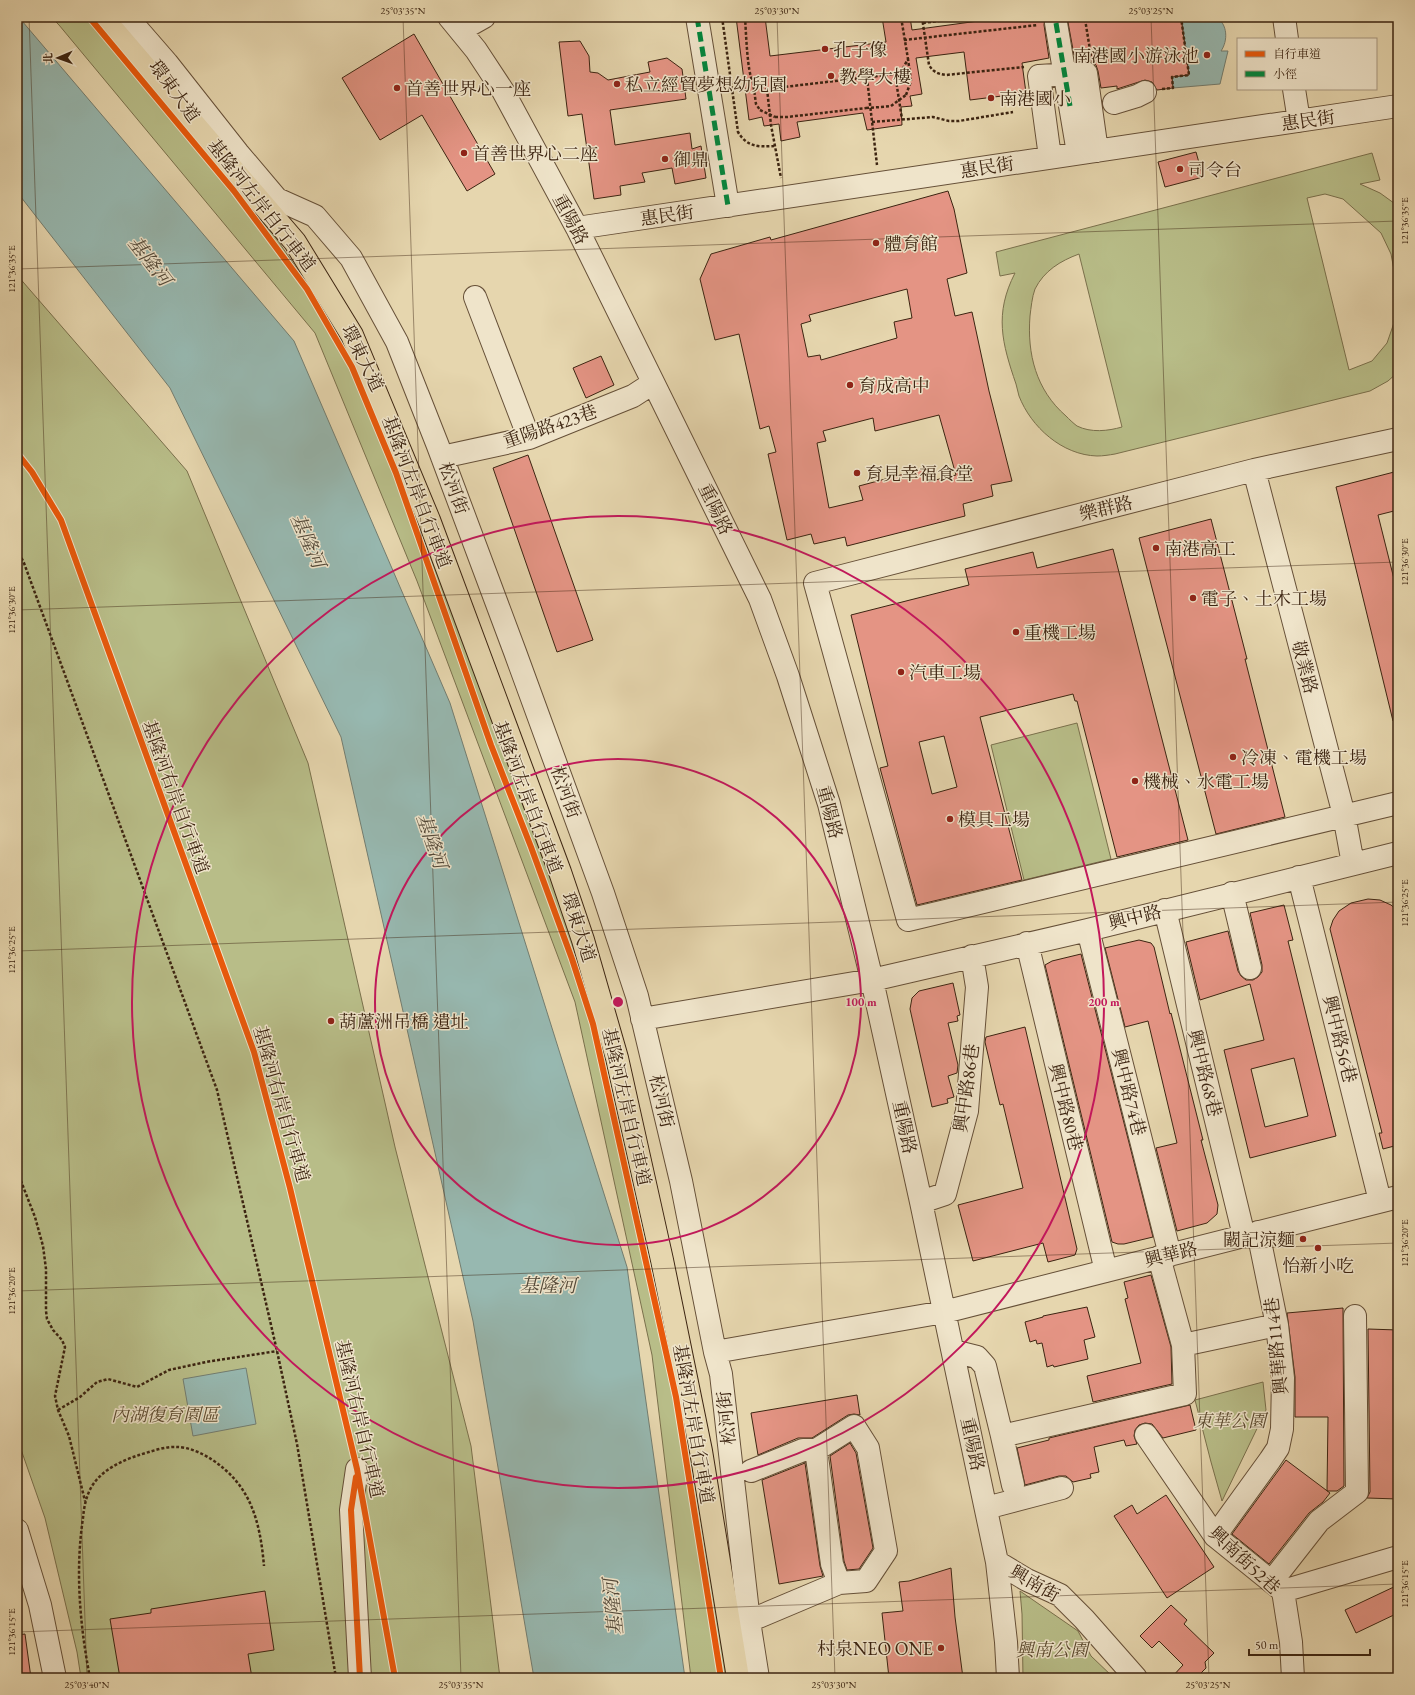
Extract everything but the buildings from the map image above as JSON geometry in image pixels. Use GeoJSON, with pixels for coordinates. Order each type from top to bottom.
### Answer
{"type":"FeatureCollection","features":[{"type":"Feature","properties":{"kind":"highway","name":"環東大道"},"geometry":{"type":"LineString","coordinates":[[102,17],[295,242],[352,335],[429,520],[444,564],[560,872],[583,940],[616,1058],[662,1260],[699,1444],[738,1678]]}},
{"type":"Feature","properties":{"kind":"highway","name":"環東大道"},"geometry":{"type":"LineString","coordinates":[[118,17],[151,58],[190,113],[284,227],[344,320],[380,390],[411,469],[473,646],[494,690],[528,777],[584,938],[598,983],[639,1158],[681,1352],[700,1453],[712,1534],[728,1615],[738,1678]]}},
{"type":"Feature","properties":{"kind":"street","name":"松河街"},"geometry":{"type":"LineString","coordinates":[[127,17],[167,63],[238,153],[277,199],[315,216],[351,258],[397,342],[442,458],[600,885],[637,996],[681,1181],[715,1352],[721,1374],[749,1621],[758,1678]]}},
{"type":"Feature","properties":{"kind":"street"},"geometry":{"type":"LineString","coordinates":[[455,24],[484,17]]}},
{"type":"Feature","properties":{"kind":"street"},"geometry":{"type":"LineString","coordinates":[[697,17],[728,206]]}},
{"type":"Feature","properties":{"kind":"street"},"geometry":{"type":"LineString","coordinates":[[1284,17],[1287,38]]}},
{"type":"Feature","properties":{"kind":"street"},"geometry":{"type":"LineString","coordinates":[[1056,23],[1070,106],[1087,152]]}},
{"type":"Feature","properties":{"kind":"street","name":"重陽路"},"geometry":{"type":"LineString","coordinates":[[455,24],[476,50],[503,91],[576,228],[760,599],[788,676],[829,804],[872,980],[921,1202],[997,1562],[1006,1642],[1008,1678]]}},
{"type":"Feature","properties":{"kind":"street"},"geometry":{"type":"LineString","coordinates":[[1050,157],[1039,76],[1086,73],[1087,152]]}},
{"type":"Feature","properties":{"kind":"street"},"geometry":{"type":"LineString","coordinates":[[1294,90],[1299,121]]}},
{"type":"Feature","properties":{"kind":"street"},"geometry":{"type":"LineString","coordinates":[[1114,103],[1145,92]]}},
{"type":"Feature","properties":{"kind":"street","name":"惠民街"},"geometry":{"type":"LineString","coordinates":[[576,228],[1398,106]]}},
{"type":"Feature","properties":{"kind":"street"},"geometry":{"type":"LineString","coordinates":[[475,297],[529,438]]}},
{"type":"Feature","properties":{"kind":"street","name":"重陽路423巷"},"geometry":{"type":"LineString","coordinates":[[442,458],[529,438],[633,396],[653,383]]}},
{"type":"Feature","properties":{"kind":"street","name":"樂群路"},"geometry":{"type":"LineString","coordinates":[[1344,815],[908,920],[814,583],[1254,470],[1398,439]]}},
{"type":"Feature","properties":{"kind":"street","name":"敬業路"},"geometry":{"type":"LineString","coordinates":[[1254,470],[1344,815],[1353,864]]}},
{"type":"Feature","properties":{"kind":"street"},"geometry":{"type":"LineString","coordinates":[[1344,815],[1398,803]]}},
{"type":"Feature","properties":{"kind":"street","name":"興中路"},"geometry":{"type":"LineString","coordinates":[[642,1019],[872,980],[1088,930],[1398,853]]}},
{"type":"Feature","properties":{"kind":"street","name":"興中路56巷"},"geometry":{"type":"LineString","coordinates":[[1299,877],[1389,1199]]}},
{"type":"Feature","properties":{"kind":"street"},"geometry":{"type":"LineString","coordinates":[[1232,893],[1250,968]]}},
{"type":"Feature","properties":{"kind":"street","name":"興中路68巷"},"geometry":{"type":"LineString","coordinates":[[1165,910],[1251,1234]]}},
{"type":"Feature","properties":{"kind":"street","name":"興中路74巷"},"geometry":{"type":"LineString","coordinates":[[1002,1436],[1185,1394],[1183,1345],[1164,1256],[1088,930]]}},
{"type":"Feature","properties":{"kind":"street","name":"興中路80巷"},"geometry":{"type":"LineString","coordinates":[[1027,943],[1106,1271]]}},
{"type":"Feature","properties":{"kind":"street","name":"興中路86巷"},"geometry":{"type":"LineString","coordinates":[[921,1202],[945,1194],[967,1111],[977,987],[972,956]]}},
{"type":"Feature","properties":{"kind":"street","name":"興華路"},"geometry":{"type":"LineString","coordinates":[[715,1352],[944,1312],[1389,1199]]}},
{"type":"Feature","properties":{"kind":"street","name":"興華路114巷"},"geometry":{"type":"LineString","coordinates":[[1215,1536],[1278,1448],[1282,1429],[1283,1378],[1277,1325],[1251,1234]]}},
{"type":"Feature","properties":{"kind":"street"},"geometry":{"type":"LineString","coordinates":[[1277,1586],[1319,1521],[1357,1492],[1355,1316]]}},
{"type":"Feature","properties":{"kind":"street"},"geometry":{"type":"LineString","coordinates":[[1183,1345],[1277,1325]]}},
{"type":"Feature","properties":{"kind":"street"},"geometry":{"type":"LineString","coordinates":[[953,1351],[977,1357],[985,1366],[1013,1485]]}},
{"type":"Feature","properties":{"kind":"street"},"geometry":{"type":"LineString","coordinates":[[749,1621],[839,1583],[866,1581],[886,1551],[868,1448],[854,1426],[816,1450],[803,1450],[751,1471]]}},
{"type":"Feature","properties":{"kind":"street","name":"興南街52巷"},"geometry":{"type":"LineString","coordinates":[[1146,1435],[1215,1536],[1277,1586],[1291,1642],[1293,1678]]}},
{"type":"Feature","properties":{"kind":"street"},"geometry":{"type":"LineString","coordinates":[[816,1450],[832,1564],[839,1583]]}},
{"type":"Feature","properties":{"kind":"street"},"geometry":{"type":"LineString","coordinates":[[357,1469],[351,1510],[360,1678]]}},
{"type":"Feature","properties":{"kind":"street"},"geometry":{"type":"LineString","coordinates":[[986,1508],[1062,1488]]}},
{"type":"Feature","properties":{"kind":"street"},"geometry":{"type":"LineString","coordinates":[[17,1530],[40,1605],[55,1678]]}},
{"type":"Feature","properties":{"kind":"street"},"geometry":{"type":"LineString","coordinates":[[1277,1586],[1398,1557]]}},
{"type":"Feature","properties":{"kind":"street","name":"興南街"},"geometry":{"type":"LineString","coordinates":[[997,1562],[1027,1580],[1060,1595],[1084,1619],[1136,1678]]}},
{"type":"Feature","properties":{"kind":"path"},"geometry":{"type":"LineString","coordinates":[[722,17],[738,132],[750,145],[757,147],[774,146]]}},
{"type":"Feature","properties":{"kind":"path"},"geometry":{"type":"LineString","coordinates":[[745,17],[750,72],[753,81],[756,104],[760,110],[774,117],[891,106],[906,96],[911,81],[901,17]]}},
{"type":"Feature","properties":{"kind":"path"},"geometry":{"type":"LineString","coordinates":[[922,17],[929,64],[938,74],[946,75],[1030,66]]}},
{"type":"Feature","properties":{"kind":"path"},"geometry":{"type":"LineString","coordinates":[[923,23],[969,17]]}},
{"type":"Feature","properties":{"kind":"path"},"geometry":{"type":"LineString","coordinates":[[1145,92],[1173,88],[1172,77],[1189,75],[1181,17]]}},
{"type":"Feature","properties":{"kind":"path"},"geometry":{"type":"LineString","coordinates":[[1085,19],[1091,60]]}},
{"type":"Feature","properties":{"kind":"path"},"geometry":{"type":"LineString","coordinates":[[904,40],[1023,26]]}},
{"type":"Feature","properties":{"kind":"path"},"geometry":{"type":"LineString","coordinates":[[753,81],[760,87],[767,89],[867,78],[895,74],[902,70],[908,59]]}},
{"type":"Feature","properties":{"kind":"path"},"geometry":{"type":"LineString","coordinates":[[895,74],[902,119]]}},
{"type":"Feature","properties":{"kind":"path"},"geometry":{"type":"LineString","coordinates":[[867,78],[877,166]]}},
{"type":"Feature","properties":{"kind":"path"},"geometry":{"type":"LineString","coordinates":[[767,89],[770,125],[781,178]]}},
{"type":"Feature","properties":{"kind":"path"},"geometry":{"type":"LineString","coordinates":[[872,122],[933,117],[949,121],[959,121],[1013,112]]}},
{"type":"Feature","properties":{"kind":"path"},"geometry":{"type":"LineString","coordinates":[[17,549],[217,1090],[297,1444],[336,1678]]}},
{"type":"Feature","properties":{"kind":"path"},"geometry":{"type":"LineString","coordinates":[[17,1171],[35,1217],[43,1246],[46,1269],[47,1319],[53,1330],[62,1340],[65,1347],[55,1396],[58,1410],[69,1436],[86,1501]]}},
{"type":"Feature","properties":{"kind":"path"},"geometry":{"type":"LineString","coordinates":[[58,1410],[80,1397],[97,1382],[108,1379],[137,1387],[169,1370],[206,1362],[277,1352]]}},
{"type":"Feature","properties":{"kind":"path"},"geometry":{"type":"LineString","coordinates":[[90,1678],[82,1621],[78,1560],[86,1501],[92,1486],[102,1474],[124,1461],[154,1450],[177,1447],[202,1454],[232,1476],[246,1493],[257,1518],[264,1566]]}},
{"type":"Feature","properties":{"kind":"green space"},"geometry":{"type":"Polygon","coordinates":[[[51,17],[93,17],[221,157],[350,347],[515,760],[639,1143],[738,1678],[691,1678],[652,1355],[575,1002],[417,581],[315,333],[51,17]]]}},
{"type":"Feature","properties":{"kind":"green space"},"geometry":{"type":"Polygon","coordinates":[[[1372,153],[1380,180],[1360,184],[1380,193],[1398,206],[1398,372],[1388,381],[1370,391],[1115,454],[1097,456],[1072,451],[1060,445],[1040,428],[1031,418],[1019,396],[1007,355],[1002,328],[1004,302],[1008,288],[1015,273],[1000,276],[996,252],[1372,153]],[[1325,194],[1307,198],[1349,370],[1372,361],[1387,343],[1396,317],[1397,286],[1391,254],[1381,233],[1343,199],[1325,194]],[[1079,254],[1053,267],[1043,277],[1035,289],[1032,299],[1029,330],[1032,357],[1047,395],[1077,426],[1088,430],[1111,430],[1122,427],[1079,254]]]}},
{"type":"Feature","properties":{"kind":"green space","name":"內湖復育園區"},"geometry":{"type":"Polygon","coordinates":[[[17,275],[187,471],[308,763],[395,1147],[471,1446],[500,1678],[81,1678],[77,1652],[45,1518],[17,1438],[17,275]]]}},
{"type":"Feature","properties":{"kind":"green space"},"geometry":{"type":"Polygon","coordinates":[[[1077,723],[1111,859],[1024,880],[991,745],[1077,723]]]}},
{"type":"Feature","properties":{"kind":"green space","name":"東華公園"},"geometry":{"type":"Polygon","coordinates":[[[1263,1382],[1266,1410],[1222,1501],[1195,1400],[1263,1382]]]}},
{"type":"Feature","properties":{"kind":"green space","name":"興南公園"},"geometry":{"type":"Polygon","coordinates":[[[1020,1591],[1078,1631],[1091,1656],[1114,1678],[1023,1678],[1022,1614],[1020,1591]]]}},
{"type":"Feature","properties":{"kind":"water","name":"基隆河"},"geometry":{"type":"Polygon","coordinates":[[[17,17],[22,21],[294,341],[450,703],[627,1267],[685,1678],[534,1678],[473,1321],[341,737],[170,388],[17,192],[17,17]]]}},
{"type":"Feature","properties":{"kind":"water","name":"南港國小游泳池"},"geometry":{"type":"Polygon","coordinates":[[[1181,17],[1216,17],[1223,24],[1226,38],[1221,51],[1228,51],[1220,84],[1173,88],[1172,77],[1189,75],[1181,17]]]}},
{"type":"Feature","properties":{"kind":"water"},"geometry":{"type":"Polygon","coordinates":[[[246,1368],[256,1424],[193,1436],[183,1379],[246,1368]]]}},
{"type":"Feature","properties":{"kind":"marked path"},"geometry":{"type":"LineString","coordinates":[[697,17],[728,206]]}},
{"type":"Feature","properties":{"kind":"marked path"},"geometry":{"type":"LineString","coordinates":[[1056,23],[1070,106]]}},
{"type":"Feature","properties":{"kind":"cycle path","name":"基隆河左岸自行車道"},"geometry":{"type":"LineString","coordinates":[[89,17],[234,191],[307,289],[352,367],[396,473],[491,745],[531,847],[572,959],[593,1024],[676,1397],[721,1678]]}},
{"type":"Feature","properties":{"kind":"cycle path","name":"基隆河右岸自行車道"},"geometry":{"type":"LineString","coordinates":[[17,453],[32,472],[61,520],[254,1052],[290,1188],[357,1469],[395,1678]]}},
{"type":"Feature","properties":{"kind":"cycle path","name":"基隆河右岸自行車道"},"geometry":{"type":"LineString","coordinates":[[356,1477],[351,1510],[360,1678]]}},
{"type":"Feature","properties":{"kind":"place","name":"孔子像"},"geometry":{"type":"Point","coordinates":[825,49]}},
{"type":"Feature","properties":{"kind":"place","name":"南港國小游泳池"},"geometry":{"type":"Point","coordinates":[1207,55]}},
{"type":"Feature","properties":{"kind":"place","name":"教學大樓"},"geometry":{"type":"Point","coordinates":[831,76]}},
{"type":"Feature","properties":{"kind":"place","name":"私立經貿夢想幼兒園"},"geometry":{"type":"Point","coordinates":[617,84]}},
{"type":"Feature","properties":{"kind":"place","name":"首善世界心一座"},"geometry":{"type":"Point","coordinates":[397,88]}},
{"type":"Feature","properties":{"kind":"place","name":"南港國小"},"geometry":{"type":"Point","coordinates":[991,98]}},
{"type":"Feature","properties":{"kind":"place","name":"首善世界心二座"},"geometry":{"type":"Point","coordinates":[464,153]}},
{"type":"Feature","properties":{"kind":"place","name":"御鼎"},"geometry":{"type":"Point","coordinates":[665,159]}},
{"type":"Feature","properties":{"kind":"place","name":"司令台"},"geometry":{"type":"Point","coordinates":[1180,169]}},
{"type":"Feature","properties":{"kind":"place","name":"體育館"},"geometry":{"type":"Point","coordinates":[876,243]}},
{"type":"Feature","properties":{"kind":"place","name":"育成高中"},"geometry":{"type":"Point","coordinates":[850,385]}},
{"type":"Feature","properties":{"kind":"place","name":"育見幸福食堂"},"geometry":{"type":"Point","coordinates":[857,473]}},
{"type":"Feature","properties":{"kind":"place","name":"南港高工"},"geometry":{"type":"Point","coordinates":[1156,548]}},
{"type":"Feature","properties":{"kind":"place","name":"電子、土木工場"},"geometry":{"type":"Point","coordinates":[1193,598]}},
{"type":"Feature","properties":{"kind":"place","name":"重機工場"},"geometry":{"type":"Point","coordinates":[1016,632]}},
{"type":"Feature","properties":{"kind":"place","name":"汽車工場"},"geometry":{"type":"Point","coordinates":[901,672]}},
{"type":"Feature","properties":{"kind":"place","name":"冷凍、電機工場"},"geometry":{"type":"Point","coordinates":[1233,757]}},
{"type":"Feature","properties":{"kind":"place","name":"機械、水電工場"},"geometry":{"type":"Point","coordinates":[1135,781]}},
{"type":"Feature","properties":{"kind":"place","name":"模具工場"},"geometry":{"type":"Point","coordinates":[950,819]}},
{"type":"Feature","properties":{"kind":"place","name":"葫蘆洲吊橋 遺址"},"geometry":{"type":"Point","coordinates":[331,1021]}},
{"type":"Feature","properties":{"kind":"place","name":"闞記涼麵"},"geometry":{"type":"Point","coordinates":[1303,1239]}},
{"type":"Feature","properties":{"kind":"place","name":"怡新小吃"},"geometry":{"type":"Point","coordinates":[1318,1248]}},
{"type":"Feature","properties":{"kind":"place","name":"村泉NEO ONE"},"geometry":{"type":"Point","coordinates":[941,1648]}}]}
